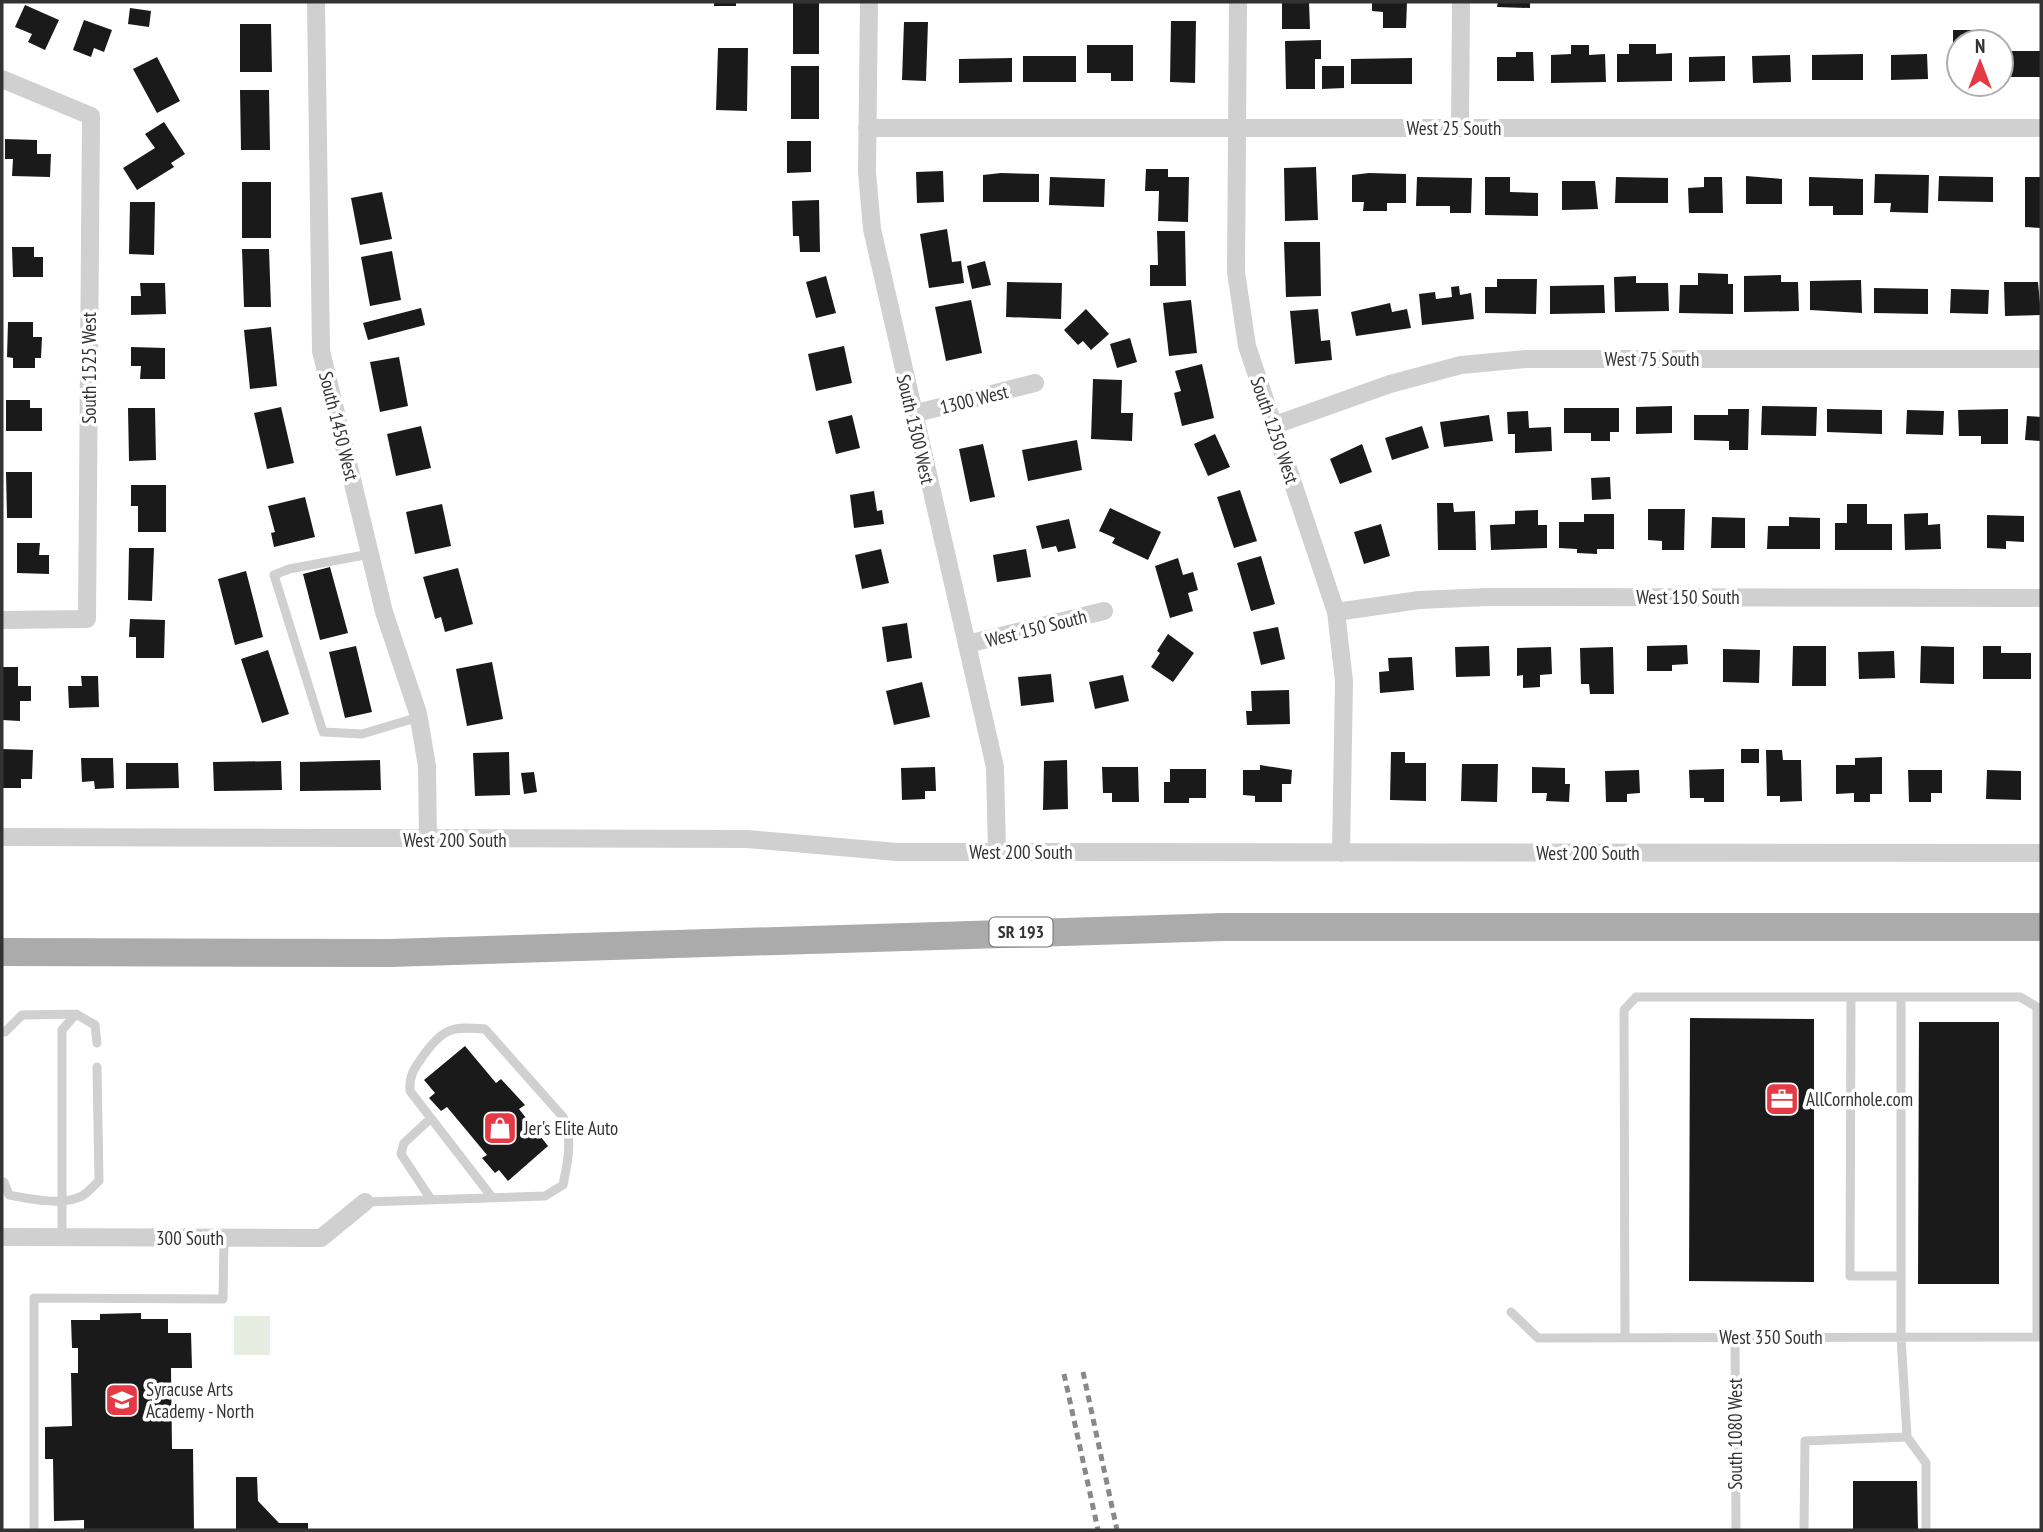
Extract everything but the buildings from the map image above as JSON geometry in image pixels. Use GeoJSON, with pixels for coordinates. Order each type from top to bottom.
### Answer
{"type":"FeatureCollection","features":[{"type":"Feature","properties":{"kind":"main road","name":"SR 193"},"geometry":{"type":"LineString","coordinates":[[2,953],[390,953],[1223,927],[2041,927]]}},
{"type":"Feature","properties":{"kind":"street","name":"South 1450 West"},"geometry":{"type":"LineString","coordinates":[[316,2],[321,351],[384,612],[419,717],[427,766],[428,840]]}},
{"type":"Feature","properties":{"kind":"street","name":"South 1300 West"},"geometry":{"type":"LineString","coordinates":[[869,2],[867,128],[872,229],[995,767],[997,852]]}},
{"type":"Feature","properties":{"kind":"street","name":"South 1250 West"},"geometry":{"type":"LineString","coordinates":[[1238,2],[1236,272],[1247,346],[1336,612],[1344,681],[1341,853]]}},
{"type":"Feature","properties":{"kind":"street"},"geometry":{"type":"LineString","coordinates":[[1460,128],[1461,9]]}},
{"type":"Feature","properties":{"kind":"street","name":"South 1525 West"},"geometry":{"type":"LineString","coordinates":[[2,79],[91,116],[87,619],[2,620]]}},
{"type":"Feature","properties":{"kind":"street","name":"West 25 South"},"geometry":{"type":"LineString","coordinates":[[867,128],[2041,128]]}},
{"type":"Feature","properties":{"kind":"street","name":"West 75 South"},"geometry":{"type":"LineString","coordinates":[[1272,426],[1390,384],[1461,365],[1526,359],[2041,359]]}},
{"type":"Feature","properties":{"kind":"street","name":"1300 West"},"geometry":{"type":"LineString","coordinates":[[913,414],[1035,383]]}},
{"type":"Feature","properties":{"kind":"street","name":"West 150 South"},"geometry":{"type":"LineString","coordinates":[[1336,612],[1419,600],[1488,597],[2041,598]]}},
{"type":"Feature","properties":{"kind":"street","name":"West 150 South"},"geometry":{"type":"LineString","coordinates":[[967,644],[1104,611]]}},
{"type":"Feature","properties":{"kind":"street","name":"West 200 South"},"geometry":{"type":"LineString","coordinates":[[2,837],[747,839],[897,852],[2041,853]]}},
{"type":"Feature","properties":{"kind":"street","name":"300 South"},"geometry":{"type":"LineString","coordinates":[[2,1237],[321,1238],[365,1202]]}},
{"type":"Feature","properties":{"kind":"lane"},"geometry":{"type":"LineString","coordinates":[[370,554],[289,569],[274,575],[323,732],[362,734],[419,717]]}},
{"type":"Feature","properties":{"kind":"lane"},"geometry":{"type":"LineString","coordinates":[[1625,1338],[1624,1010],[1636,997],[2020,997],[2037,1007],[2039,1337]]}},
{"type":"Feature","properties":{"kind":"lane"},"geometry":{"type":"LineString","coordinates":[[1851,997],[1850,1276],[1900,1276]]}},
{"type":"Feature","properties":{"kind":"lane"},"geometry":{"type":"LineString","coordinates":[[1900,997],[1900,1337],[1907,1437],[1926,1463],[1926,1530]]}},
{"type":"Feature","properties":{"kind":"lane"},"geometry":{"type":"LineString","coordinates":[[62,1237],[62,1030],[76,1014]]}},
{"type":"Feature","properties":{"kind":"lane"},"geometry":{"type":"LineString","coordinates":[[5,1032],[22,1015],[76,1014],[95,1024],[97,1042]]}},
{"type":"Feature","properties":{"kind":"lane"},"geometry":{"type":"LineString","coordinates":[[365,1202],[545,1196],[563,1185],[570,1152],[568,1130],[563,1117],[485,1029],[461,1027],[438,1034],[410,1076],[410,1091],[429,1120],[491,1196]]}},
{"type":"Feature","properties":{"kind":"lane"},"geometry":{"type":"LineString","coordinates":[[4,1182],[9,1195],[31,1200],[63,1200],[81,1196],[99,1181],[97,1067]]}},
{"type":"Feature","properties":{"kind":"lane"},"geometry":{"type":"LineString","coordinates":[[429,1120],[404,1143],[401,1154],[430,1198]]}},
{"type":"Feature","properties":{"kind":"lane"},"geometry":{"type":"LineString","coordinates":[[34,1530],[34,1298],[223,1299],[224,1238]]}},
{"type":"Feature","properties":{"kind":"lane","name":"West 350 South"},"geometry":{"type":"LineString","coordinates":[[1511,1312],[1538,1338],[2039,1337]]}},
{"type":"Feature","properties":{"kind":"lane","name":"South 1080 West"},"geometry":{"type":"LineString","coordinates":[[1735,1337],[1735,1530]]}},
{"type":"Feature","properties":{"kind":"lane"},"geometry":{"type":"LineString","coordinates":[[1804,1530],[1805,1441],[1907,1437]]}},
{"type":"Feature","properties":{"kind":"shaded area"},"geometry":{"type":"Polygon","coordinates":[[[234,1316],[270,1316],[270,1355],[234,1355],[234,1316]]]}},
{"type":"Feature","properties":{"kind":"railway"},"geometry":{"type":"LineString","coordinates":[[1083,1372],[1117,1530]]}},
{"type":"Feature","properties":{"kind":"railway"},"geometry":{"type":"LineString","coordinates":[[1064,1374],[1098,1530]]}},
{"type":"Feature","properties":{"kind":"place","name":"AllCornhole.com"},"geometry":{"type":"Point","coordinates":[1782,1099]}},
{"type":"Feature","properties":{"kind":"place","name":"Jer's Elite Auto"},"geometry":{"type":"Point","coordinates":[500,1128]}},
{"type":"Feature","properties":{"kind":"place","name":"Syracuse Arts Academy - North"},"geometry":{"type":"Point","coordinates":[122,1400]}}]}
